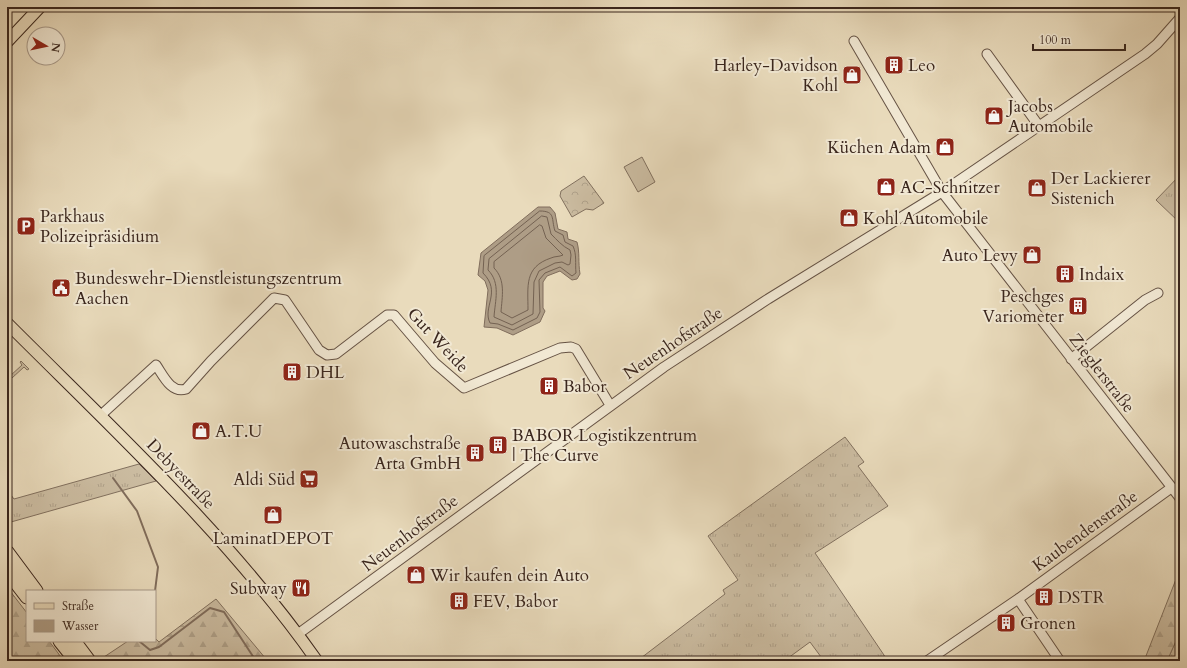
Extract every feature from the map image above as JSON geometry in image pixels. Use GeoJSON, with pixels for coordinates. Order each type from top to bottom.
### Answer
{"type":"FeatureCollection","features":[{"type":"Feature","properties":{"kind":"highway"},"geometry":{"type":"LineString","coordinates":[[7,552],[35,590]]}},
{"type":"Feature","properties":{"kind":"highway"},"geometry":{"type":"LineString","coordinates":[[7,571],[26,596]]}},
{"type":"Feature","properties":{"kind":"highway"},"geometry":{"type":"LineString","coordinates":[[61,642],[76,661]]}},
{"type":"Feature","properties":{"kind":"highway"},"geometry":{"type":"LineString","coordinates":[[75,642],[89,661]]}},
{"type":"Feature","properties":{"kind":"main road"},"geometry":{"type":"LineString","coordinates":[[7,42],[40,7]]}},
{"type":"Feature","properties":{"kind":"main road","name":"Debyestraße"},"geometry":{"type":"LineString","coordinates":[[7,323],[212,530],[288,619],[317,661]]}},
{"type":"Feature","properties":{"kind":"street","name":"Neuenhofstraße"},"geometry":{"type":"LineString","coordinates":[[298,634],[664,367],[768,299],[942,192],[1145,54],[1157,44],[1180,18]]}},
{"type":"Feature","properties":{"kind":"street","name":"Zieglerstraße"},"geometry":{"type":"LineString","coordinates":[[854,41],[942,192],[1180,498]]}},
{"type":"Feature","properties":{"kind":"street"},"geometry":{"type":"LineString","coordinates":[[987,54],[1039,126]]}},
{"type":"Feature","properties":{"kind":"street"},"geometry":{"type":"LineString","coordinates":[[1071,359],[1145,300],[1158,293]]}},
{"type":"Feature","properties":{"kind":"street","name":"Gut Weide"},"geometry":{"type":"LineString","coordinates":[[100,416],[156,364],[174,388],[181,391],[186,389],[211,361],[274,298],[284,300],[319,350],[327,355],[336,354],[387,315],[394,315],[431,358],[464,388],[560,348],[572,347],[576,350],[610,405]]}},
{"type":"Feature","properties":{"kind":"street","name":"Kaubendenstraße"},"geometry":{"type":"LineString","coordinates":[[927,661],[1018,599],[1171,488]]}},
{"type":"Feature","properties":{"kind":"street"},"geometry":{"type":"LineString","coordinates":[[1018,599],[1060,661]]}},
{"type":"Feature","properties":{"kind":"green space"},"geometry":{"type":"Polygon","coordinates":[[[642,157],[655,182],[638,192],[624,167],[642,157]]]}},
{"type":"Feature","properties":{"kind":"green space"},"geometry":{"type":"Polygon","coordinates":[[[1180,175],[1180,223],[1156,200],[1180,175]]]}},
{"type":"Feature","properties":{"kind":"green space"},"geometry":{"type":"Polygon","coordinates":[[[584,176],[604,203],[593,210],[586,209],[572,217],[560,196],[561,191],[584,176]]]}},
{"type":"Feature","properties":{"kind":"green space"},"geometry":{"type":"Polygon","coordinates":[[[21,361],[29,369],[27,370],[24,367],[12,378],[10,376],[22,365],[20,362],[21,361]]]}},
{"type":"Feature","properties":{"kind":"green space"},"geometry":{"type":"Polygon","coordinates":[[[845,437],[864,462],[858,466],[888,506],[815,553],[888,661],[824,661],[810,642],[784,661],[637,661],[725,594],[723,590],[738,580],[708,536],[845,437]]]}},
{"type":"Feature","properties":{"kind":"green space"},"geometry":{"type":"Polygon","coordinates":[[[139,464],[156,481],[11,522],[7,516],[7,490],[14,499],[139,464]]]}},
{"type":"Feature","properties":{"kind":"green space"},"geometry":{"type":"Polygon","coordinates":[[[1180,569],[1180,632],[1167,661],[1144,661],[1180,569]]]}},
{"type":"Feature","properties":{"kind":"green space"},"geometry":{"type":"Polygon","coordinates":[[[7,587],[26,612],[26,642],[50,642],[64,661],[7,661],[7,587]]]}},
{"type":"Feature","properties":{"kind":"green space"},"geometry":{"type":"Polygon","coordinates":[[[216,599],[269,661],[103,661],[101,659],[126,642],[156,642],[156,639],[159,642],[216,599]]]}},
{"type":"Feature","properties":{"kind":"green space"},"geometry":{"type":"Polygon","coordinates":[[[1180,632],[1180,661],[1167,661],[1180,632]]]}},
{"type":"Feature","properties":{"kind":"water"},"geometry":{"type":"Polygon","coordinates":[[[538,207],[550,207],[555,213],[558,229],[567,232],[568,239],[577,242],[580,274],[577,279],[572,280],[560,271],[547,276],[543,282],[543,308],[545,311],[540,322],[513,335],[497,328],[484,327],[488,290],[485,281],[478,275],[481,253],[538,207]]]}},
{"type":"Feature","properties":{"kind":"waterway"},"geometry":{"type":"LineString","coordinates":[[113,478],[137,511],[158,567],[155,590]]}},
{"type":"Feature","properties":{"kind":"waterway"},"geometry":{"type":"LineString","coordinates":[[140,642],[150,650],[159,647],[210,608],[224,612],[256,661]]}},
{"type":"Feature","properties":{"kind":"place","name":"Leo"},"geometry":{"type":"Point","coordinates":[894,65]}},
{"type":"Feature","properties":{"kind":"place","name":"Harley-Davidson Kohl"},"geometry":{"type":"Point","coordinates":[852,75]}},
{"type":"Feature","properties":{"kind":"place","name":"Jacobs Automobile"},"geometry":{"type":"Point","coordinates":[994,116]}},
{"type":"Feature","properties":{"kind":"place","name":"Küchen Adam"},"geometry":{"type":"Point","coordinates":[945,147]}},
{"type":"Feature","properties":{"kind":"place","name":"AC-Schnitzer"},"geometry":{"type":"Point","coordinates":[886,187]}},
{"type":"Feature","properties":{"kind":"place","name":"Der Lackierer Sistenich"},"geometry":{"type":"Point","coordinates":[1037,188]}},
{"type":"Feature","properties":{"kind":"place","name":"Kohl Automobile"},"geometry":{"type":"Point","coordinates":[849,218]}},
{"type":"Feature","properties":{"kind":"place","name":"Parkhaus Polizeipräsidium"},"geometry":{"type":"Point","coordinates":[26,226]}},
{"type":"Feature","properties":{"kind":"place","name":"Auto Levy"},"geometry":{"type":"Point","coordinates":[1032,255]}},
{"type":"Feature","properties":{"kind":"place","name":"Indaix"},"geometry":{"type":"Point","coordinates":[1065,274]}},
{"type":"Feature","properties":{"kind":"place","name":"Bundeswehr-Dienstleistungszentrum Aachen"},"geometry":{"type":"Point","coordinates":[61,288]}},
{"type":"Feature","properties":{"kind":"place","name":"Peschges Variometer"},"geometry":{"type":"Point","coordinates":[1078,306]}},
{"type":"Feature","properties":{"kind":"place","name":"DHL"},"geometry":{"type":"Point","coordinates":[292,372]}},
{"type":"Feature","properties":{"kind":"place","name":"Babor"},"geometry":{"type":"Point","coordinates":[549,386]}},
{"type":"Feature","properties":{"kind":"place","name":"A.T.U"},"geometry":{"type":"Point","coordinates":[201,431]}},
{"type":"Feature","properties":{"kind":"place","name":"BABOR Logistikzentrum | The Curve"},"geometry":{"type":"Point","coordinates":[498,445]}},
{"type":"Feature","properties":{"kind":"place","name":"Autowaschstraße Arta GmbH"},"geometry":{"type":"Point","coordinates":[475,453]}},
{"type":"Feature","properties":{"kind":"place","name":"Aldi Süd"},"geometry":{"type":"Point","coordinates":[309,479]}},
{"type":"Feature","properties":{"kind":"place","name":"LaminatDEPOT"},"geometry":{"type":"Point","coordinates":[273,515]}},
{"type":"Feature","properties":{"kind":"place","name":"Wir kaufen dein Auto"},"geometry":{"type":"Point","coordinates":[416,575]}},
{"type":"Feature","properties":{"kind":"place","name":"Subway"},"geometry":{"type":"Point","coordinates":[301,588]}},
{"type":"Feature","properties":{"kind":"place","name":"DSTR"},"geometry":{"type":"Point","coordinates":[1044,597]}},
{"type":"Feature","properties":{"kind":"place","name":"FEV, Babor"},"geometry":{"type":"Point","coordinates":[459,601]}},
{"type":"Feature","properties":{"kind":"place","name":"Gronen"},"geometry":{"type":"Point","coordinates":[1006,623]}}]}
